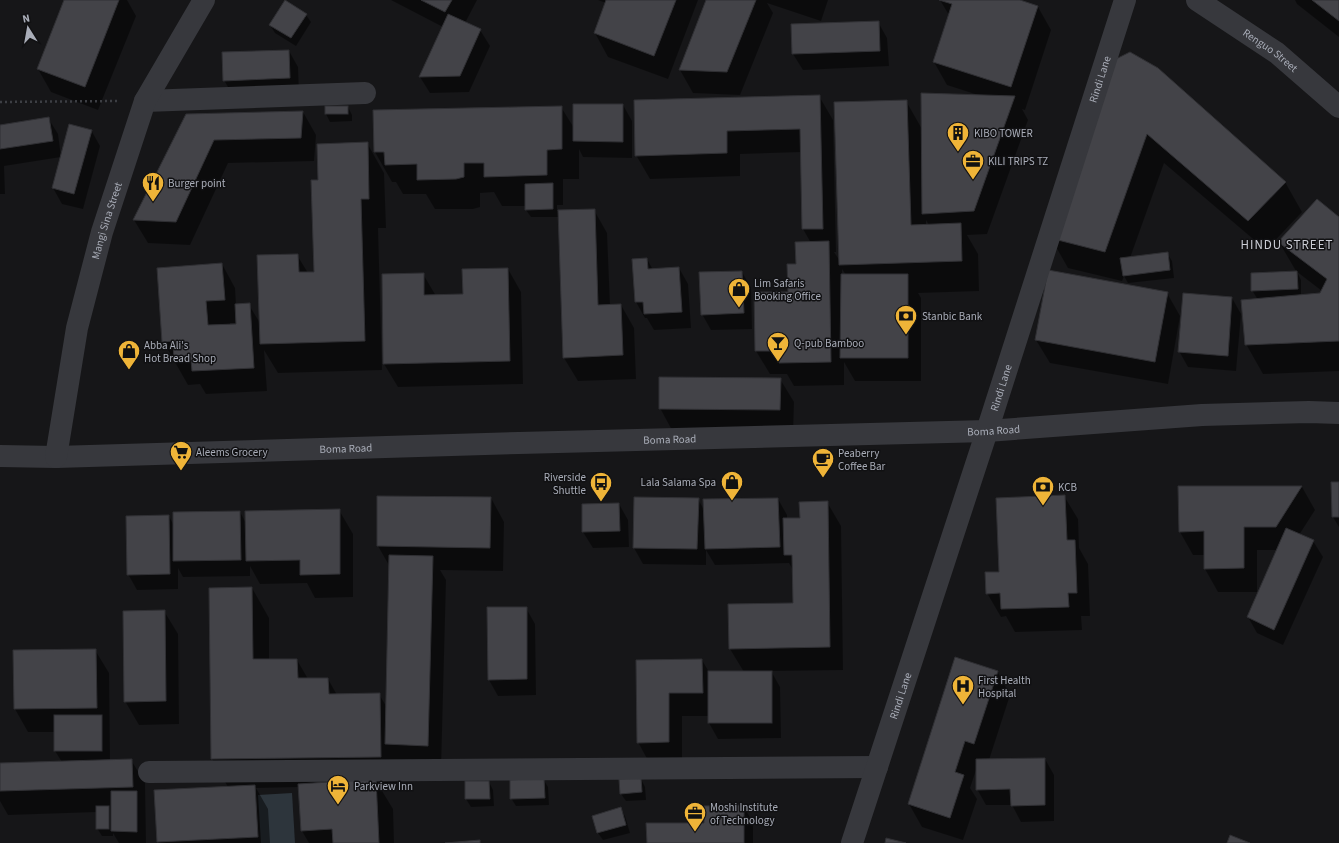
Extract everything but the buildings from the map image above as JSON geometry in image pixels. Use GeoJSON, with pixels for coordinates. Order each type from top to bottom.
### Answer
{"type":"FeatureCollection","features":[{"type":"Feature","properties":{"kind":"street","name":"Mangi Sina Street"},"geometry":{"type":"LineString","coordinates":[[56,457],[77,328],[102,232],[145,101],[204,0]]}},
{"type":"Feature","properties":{"kind":"street","name":"Rindi Lane"},"geometry":{"type":"LineString","coordinates":[[852,843],[988,431],[1125,0]]}},
{"type":"Feature","properties":{"kind":"street","name":"Renguo Street"},"geometry":{"type":"LineString","coordinates":[[1198,0],[1277,53],[1339,107]]}},
{"type":"Feature","properties":{"kind":"street"},"geometry":{"type":"LineString","coordinates":[[145,101],[365,94]]}},
{"type":"Feature","properties":{"kind":"street","name":"Boma Road"},"geometry":{"type":"LineString","coordinates":[[0,456],[56,457],[988,431],[1202,415],[1309,412],[1339,413]]}},
{"type":"Feature","properties":{"kind":"street"},"geometry":{"type":"LineString","coordinates":[[149,772],[877,767]]}},
{"type":"Feature","properties":{"kind":"path"},"geometry":{"type":"LineString","coordinates":[[0,102],[145,101]]}},
{"type":"Feature","properties":{"kind":"shaded area"},"geometry":{"type":"Polygon","coordinates":[[[292,793],[295,843],[261,843],[258,795],[292,793]]]}},
{"type":"Feature","properties":{"kind":"place","name":"KIBO TOWER"},"geometry":{"type":"Point","coordinates":[958,152]}},
{"type":"Feature","properties":{"kind":"place","name":"KILI TRIPS TZ"},"geometry":{"type":"Point","coordinates":[973,180]}},
{"type":"Feature","properties":{"kind":"place","name":"Burger point"},"geometry":{"type":"Point","coordinates":[153,202]}},
{"type":"Feature","properties":{"kind":"place","name":"Lim Safaris Booking Office"},"geometry":{"type":"Point","coordinates":[739,308]}},
{"type":"Feature","properties":{"kind":"place","name":"Stanbic Bank"},"geometry":{"type":"Point","coordinates":[906,336]}},
{"type":"Feature","properties":{"kind":"place","name":"Q-pub Bamboo"},"geometry":{"type":"Point","coordinates":[778,362]}},
{"type":"Feature","properties":{"kind":"place","name":"Abba Ali's Hot Bread Shop"},"geometry":{"type":"Point","coordinates":[129,370]}},
{"type":"Feature","properties":{"kind":"place","name":"Aleems Grocery"},"geometry":{"type":"Point","coordinates":[181,472]}},
{"type":"Feature","properties":{"kind":"place","name":"Peaberry Coffee Bar"},"geometry":{"type":"Point","coordinates":[823,478]}},
{"type":"Feature","properties":{"kind":"place","name":"Riverside Shuttle"},"geometry":{"type":"Point","coordinates":[601,502]}},
{"type":"Feature","properties":{"kind":"place","name":"Lala Salama Spa"},"geometry":{"type":"Point","coordinates":[732,502]}},
{"type":"Feature","properties":{"kind":"place","name":"KCB"},"geometry":{"type":"Point","coordinates":[1043,506]}},
{"type":"Feature","properties":{"kind":"place","name":"First Health Hospital"},"geometry":{"type":"Point","coordinates":[963,706]}},
{"type":"Feature","properties":{"kind":"place","name":"Parkview Inn"},"geometry":{"type":"Point","coordinates":[338,806]}},
{"type":"Feature","properties":{"kind":"place","name":"Moshi Institute of Technology"},"geometry":{"type":"Point","coordinates":[695,832]}},
{"type":"Feature","properties":{"kind":"district","name":"HINDU STREET"},"geometry":{"type":"Point","coordinates":[1287,245]}}]}
